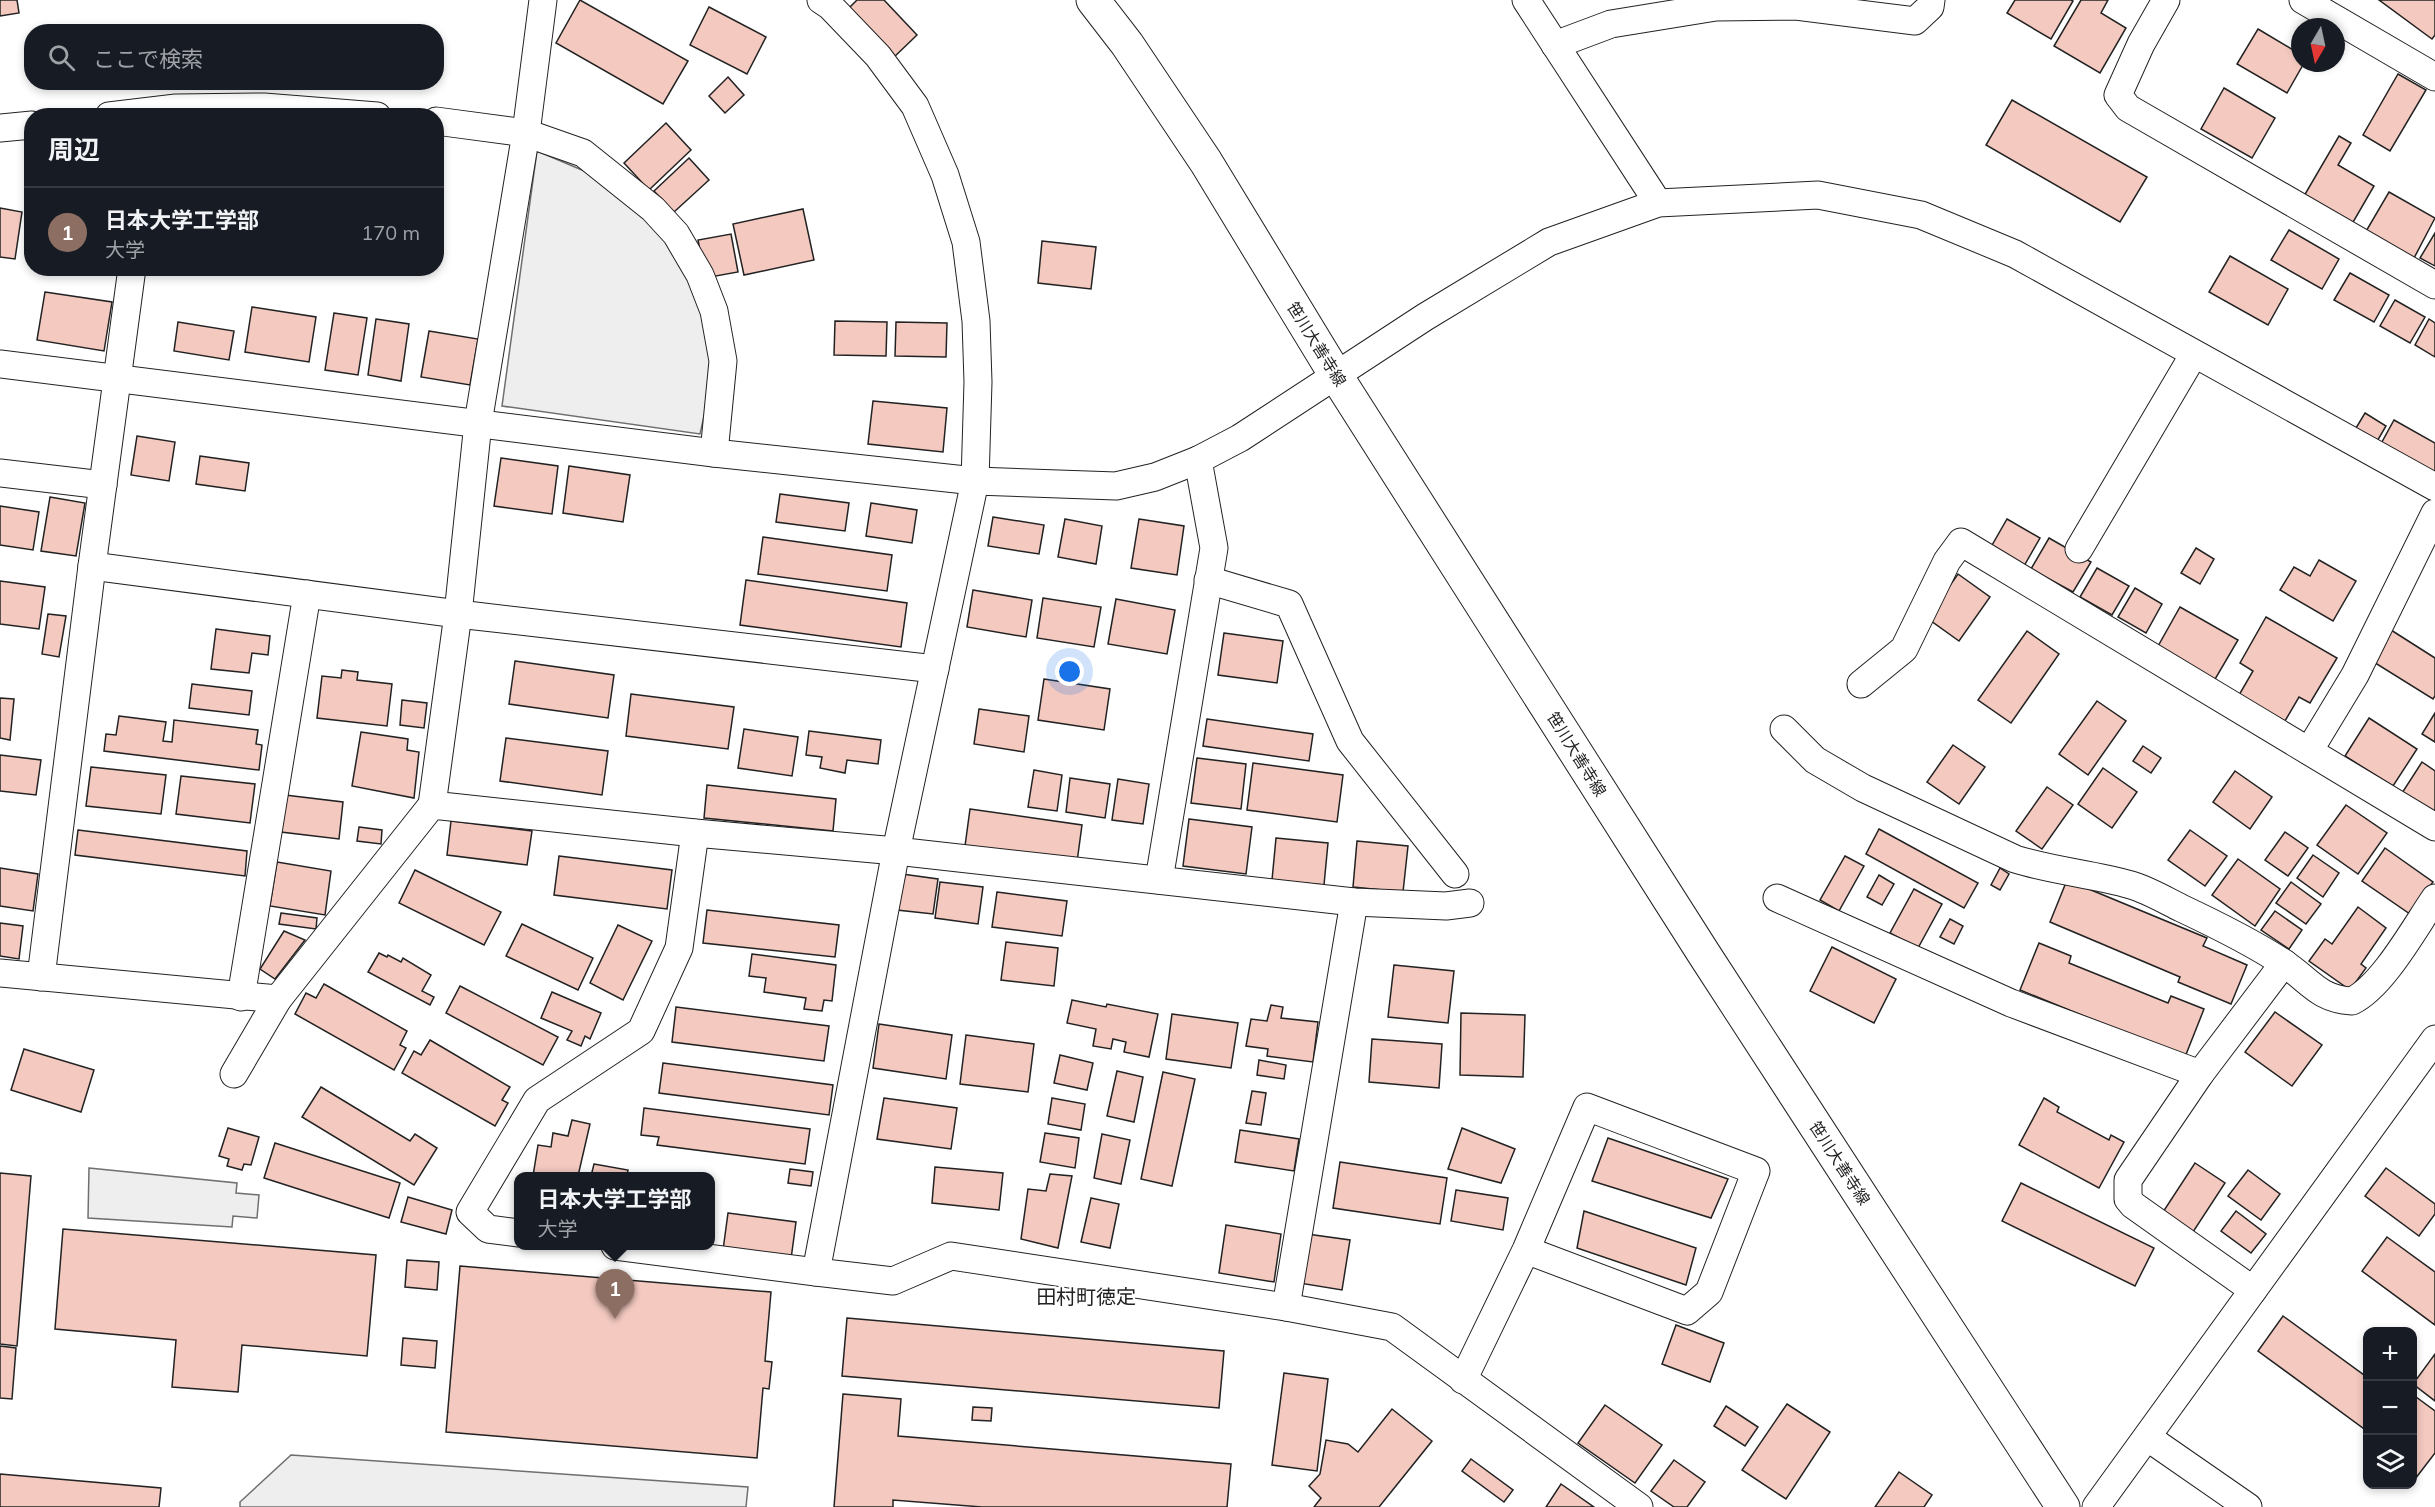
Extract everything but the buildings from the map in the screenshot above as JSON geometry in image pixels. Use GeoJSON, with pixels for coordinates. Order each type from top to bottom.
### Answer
{"type":"FeatureCollection","features":[{"type":"Feature","properties":{"kind":"street"},"geometry":{"type":"LineString","coordinates":[[234,1074],[278,999],[432,805],[458,614],[478,423],[526,133],[543,0]]}},
{"type":"Feature","properties":{"kind":"street"},"geometry":{"type":"LineString","coordinates":[[816,1272],[896,851],[975,481],[978,382],[976,321],[966,242],[945,175],[915,106],[878,56],[830,6],[821,0]]}},
{"type":"Feature","properties":{"kind":"street","name":"笹川大善寺線"},"geometry":{"type":"LineString","coordinates":[[1093,0],[1127,44],[1206,162],[1335,374],[1710,964],[2063,1507]]}},
{"type":"Feature","properties":{"kind":"street"},"geometry":{"type":"LineString","coordinates":[[1526,0],[1658,203]]}},
{"type":"Feature","properties":{"kind":"street"},"geometry":{"type":"LineString","coordinates":[[1555,45],[1611,24],[1716,7],[1796,6],[1915,21],[1930,6],[1931,0]]}},
{"type":"Feature","properties":{"kind":"street"},"geometry":{"type":"LineString","coordinates":[[2166,0],[2140,44],[2118,95],[2127,108],[2435,285]]}},
{"type":"Feature","properties":{"kind":"street"},"geometry":{"type":"LineString","coordinates":[[2302,0],[2435,76]]}},
{"type":"Feature","properties":{"kind":"street"},"geometry":{"type":"LineString","coordinates":[[176,108],[277,108]]}},
{"type":"Feature","properties":{"kind":"street"},"geometry":{"type":"LineString","coordinates":[[444,122],[526,133],[583,153],[653,209],[676,234],[700,275],[714,311],[723,361],[714,453]]}},
{"type":"Feature","properties":{"kind":"street"},"geometry":{"type":"LineString","coordinates":[[0,128],[24,125]]}},
{"type":"Feature","properties":{"kind":"street"},"geometry":{"type":"LineString","coordinates":[[0,364],[714,453],[975,481],[1116,486],[1155,477],[1197,460],[1240,438],[1335,374],[1549,242],[1658,203],[1818,195],[1921,215],[2015,254],[2435,487]]}},
{"type":"Feature","properties":{"kind":"street"},"geometry":{"type":"LineString","coordinates":[[41,977],[131,276]]}},
{"type":"Feature","properties":{"kind":"street"},"geometry":{"type":"LineString","coordinates":[[2079,549],[2194,354]]}},
{"type":"Feature","properties":{"kind":"street"},"geometry":{"type":"LineString","coordinates":[[1159,880],[1214,548],[1197,460]]}},
{"type":"Feature","properties":{"kind":"street"},"geometry":{"type":"LineString","coordinates":[[0,473],[103,485]]}},
{"type":"Feature","properties":{"kind":"street"},"geometry":{"type":"LineString","coordinates":[[2309,751],[2355,675],[2435,513]]}},
{"type":"Feature","properties":{"kind":"street"},"geometry":{"type":"LineString","coordinates":[[1861,684],[1904,649],[1947,561],[1961,542],[2435,827]]}},
{"type":"Feature","properties":{"kind":"street"},"geometry":{"type":"LineString","coordinates":[[92,566],[458,614],[935,669]]}},
{"type":"Feature","properties":{"kind":"street"},"geometry":{"type":"LineString","coordinates":[[1208,580],[1289,604],[1350,741],[1455,874]]}},
{"type":"Feature","properties":{"kind":"street"},"geometry":{"type":"LineString","coordinates":[[241,996],[307,594]]}},
{"type":"Feature","properties":{"kind":"street"},"geometry":{"type":"LineString","coordinates":[[1784,729],[1815,760],[1863,788],[1975,842],[2036,866],[2132,885],[2221,927],[2284,963],[2319,992],[2331,998],[2352,1001],[2368,991],[2435,898]]}},
{"type":"Feature","properties":{"kind":"street"},"geometry":{"type":"LineString","coordinates":[[432,805],[695,833],[896,851],[1353,902],[1446,906],[1470,903]]}},
{"type":"Feature","properties":{"kind":"street"},"geometry":{"type":"LineString","coordinates":[[514,1232],[488,1229],[470,1212],[537,1100],[641,1031],[679,948],[695,833]]}},
{"type":"Feature","properties":{"kind":"street"},"geometry":{"type":"LineString","coordinates":[[1777,898],[2011,1003],[2200,1074]]}},
{"type":"Feature","properties":{"kind":"street"},"geometry":{"type":"LineString","coordinates":[[1286,1307],[1353,902]]}},
{"type":"Feature","properties":{"kind":"street"},"geometry":{"type":"LineString","coordinates":[[2253,1290],[2133,1205],[2128,1199],[2128,1180],[2200,1074],[2284,963]]}},
{"type":"Feature","properties":{"kind":"street"},"geometry":{"type":"LineString","coordinates":[[0,973],[278,999]]}},
{"type":"Feature","properties":{"kind":"street"},"geometry":{"type":"LineString","coordinates":[[2097,1507],[2435,1039]]}},
{"type":"Feature","properties":{"kind":"street"},"geometry":{"type":"LineString","coordinates":[[1463,1380],[1526,1250],[1587,1107],[1756,1171],[1709,1292],[1687,1311],[1526,1250]]}},
{"type":"Feature","properties":{"kind":"street"},"geometry":{"type":"LineString","coordinates":[[652,1250],[893,1281],[951,1256],[1286,1307],[1392,1327],[1639,1507]]}},
{"type":"Feature","properties":{"kind":"street"},"geometry":{"type":"LineString","coordinates":[[2147,1437],[2248,1507]]}},
{"type":"Feature","properties":{"kind":"shaded area"},"geometry":{"type":"Polygon","coordinates":[[[537,151],[589,173],[651,223],[678,256],[705,309],[713,376],[700,434],[502,406],[537,151]]]}},
{"type":"Feature","properties":{"kind":"shaded area"},"geometry":{"type":"Polygon","coordinates":[[[89,1168],[237,1183],[236,1193],[259,1195],[257,1218],[233,1216],[232,1227],[88,1218],[89,1168]]]}},
{"type":"Feature","properties":{"kind":"shaded area"},"geometry":{"type":"Polygon","coordinates":[[[291,1455],[748,1487],[746,1507],[240,1507],[240,1502],[291,1455]]]}},
{"type":"Feature","properties":{"kind":"place","name":"日本大学工学部"},"geometry":{"type":"Point","coordinates":[615,1319]}},
{"type":"Feature","properties":{"kind":"district","name":"田村町徳定"},"geometry":{"type":"Point","coordinates":[1086,1296]}}]}
